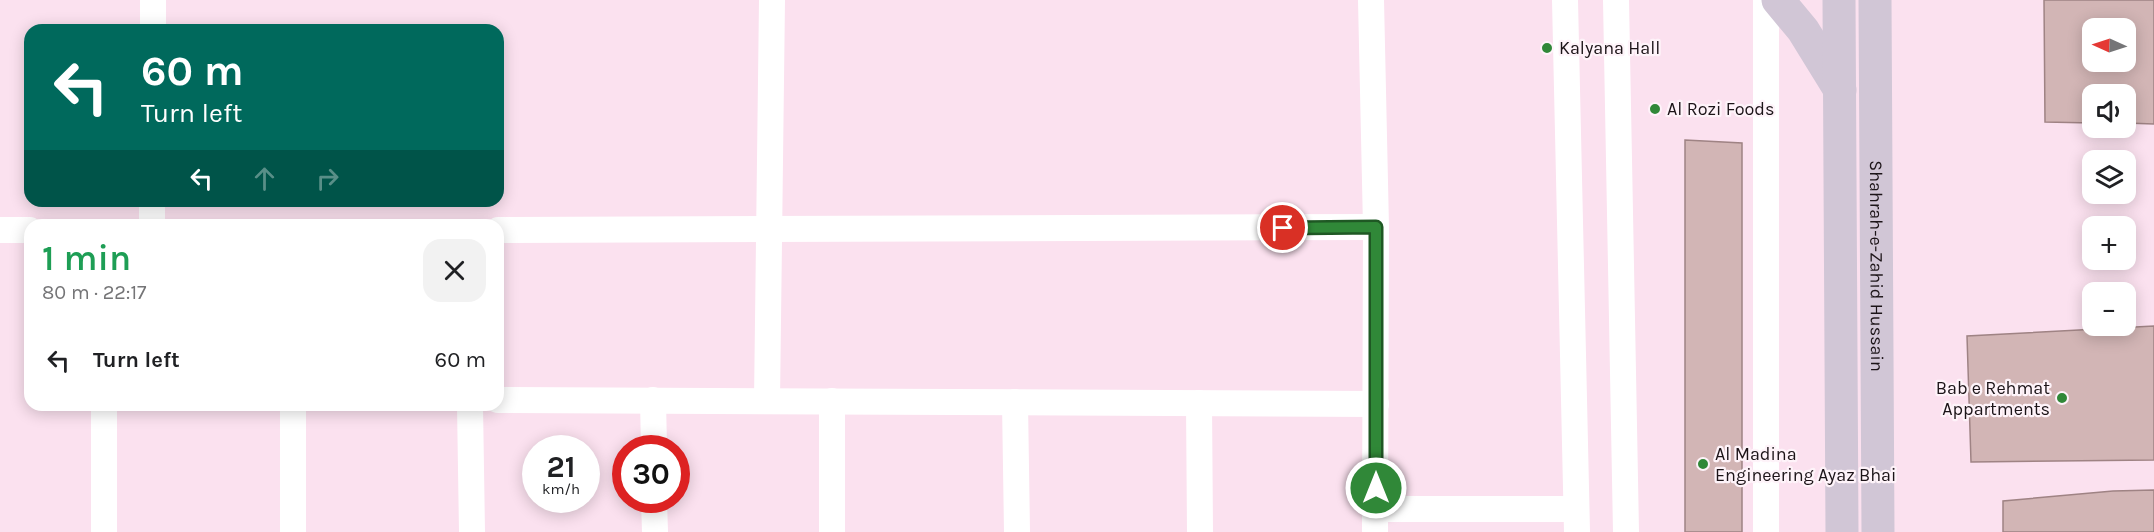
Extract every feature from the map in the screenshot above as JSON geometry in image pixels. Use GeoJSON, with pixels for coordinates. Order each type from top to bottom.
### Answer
{"type":"FeatureCollection","features":[{"type":"Feature","properties":{"kind":"main road"},"geometry":{"type":"LineString","coordinates":[[1778,0],[1803,30],[1875,155]]}},
{"type":"Feature","properties":{"kind":"main road","name":"Shahrah-e-Zahid Hussain"},"geometry":{"type":"LineString","coordinates":[[1839,0],[1842,532]]}},
{"type":"Feature","properties":{"kind":"main road","name":"Shahrah-e-Zahid Hussain"},"geometry":{"type":"LineString","coordinates":[[1875,0],[1878,532]]}},
{"type":"Feature","properties":{"kind":"street"},"geometry":{"type":"LineString","coordinates":[[153,0],[153,24]]}},
{"type":"Feature","properties":{"kind":"street"},"geometry":{"type":"LineString","coordinates":[[767,401],[772,0]]}},
{"type":"Feature","properties":{"kind":"street"},"geometry":{"type":"LineString","coordinates":[[1371,0],[1376,227],[1375,521],[1576,521],[1565,0]]}},
{"type":"Feature","properties":{"kind":"street"},"geometry":{"type":"LineString","coordinates":[[1616,0],[1626,532]]}},
{"type":"Feature","properties":{"kind":"street"},"geometry":{"type":"LineString","coordinates":[[1766,0],[1766,532]]}},
{"type":"Feature","properties":{"kind":"street"},"geometry":{"type":"LineString","coordinates":[[504,230],[1376,227]]}},
{"type":"Feature","properties":{"kind":"street"},"geometry":{"type":"LineString","coordinates":[[0,230],[24,230]]}},
{"type":"Feature","properties":{"kind":"street"},"geometry":{"type":"LineString","coordinates":[[504,400],[1376,404]]}},
{"type":"Feature","properties":{"kind":"street"},"geometry":{"type":"LineString","coordinates":[[653,400],[654,435]]}},
{"type":"Feature","properties":{"kind":"street"},"geometry":{"type":"LineString","coordinates":[[832,401],[832,532]]}},
{"type":"Feature","properties":{"kind":"street"},"geometry":{"type":"LineString","coordinates":[[1015,402],[1017,532]]}},
{"type":"Feature","properties":{"kind":"street"},"geometry":{"type":"LineString","coordinates":[[1199,403],[1200,532]]}},
{"type":"Feature","properties":{"kind":"street"},"geometry":{"type":"LineString","coordinates":[[104,411],[104,532]]}},
{"type":"Feature","properties":{"kind":"street"},"geometry":{"type":"LineString","coordinates":[[292,532],[293,411]]}},
{"type":"Feature","properties":{"kind":"street"},"geometry":{"type":"LineString","coordinates":[[470,411],[472,532]]}},
{"type":"Feature","properties":{"kind":"street"},"geometry":{"type":"LineString","coordinates":[[654,513],[655,532]]}},
{"type":"Feature","properties":{"kind":"building"},"geometry":{"type":"Polygon","coordinates":[[[2044,0],[2154,0],[2154,124],[2136,123],[2136,84],[2082,84],[2082,123],[2045,122],[2044,0]]]}},
{"type":"Feature","properties":{"kind":"building"},"geometry":{"type":"Polygon","coordinates":[[[1685,140],[1742,143],[1742,532],[1685,532],[1685,140]]]}},
{"type":"Feature","properties":{"kind":"building","name":"Bab e Rehmat Appartments"},"geometry":{"type":"Polygon","coordinates":[[[2154,326],[2154,460],[1971,462],[1967,336],[2082,330],[2082,336],[2136,336],[2136,327],[2154,326]]]}},
{"type":"Feature","properties":{"kind":"building"},"geometry":{"type":"Polygon","coordinates":[[[2154,490],[2154,532],[2003,532],[2003,501],[2113,491],[2154,490]]]}},
{"type":"Feature","properties":{"kind":"place","name":"Kalyana Hall"},"geometry":{"type":"Point","coordinates":[1547,48]}},
{"type":"Feature","properties":{"kind":"place","name":"Al Rozi Foods"},"geometry":{"type":"Point","coordinates":[1655,109]}},
{"type":"Feature","properties":{"kind":"place","name":"Bab e Rehmat Appartments"},"geometry":{"type":"Point","coordinates":[2062,398]}},
{"type":"Feature","properties":{"kind":"place","name":"Al Madina Engineering Ayaz Bhai"},"geometry":{"type":"Point","coordinates":[1703,464]}},
{"type":"Feature","properties":{"kind":"route"},"geometry":{"type":"LineString","coordinates":[[1283,228],[1376,227],[1376,488]]}}]}
